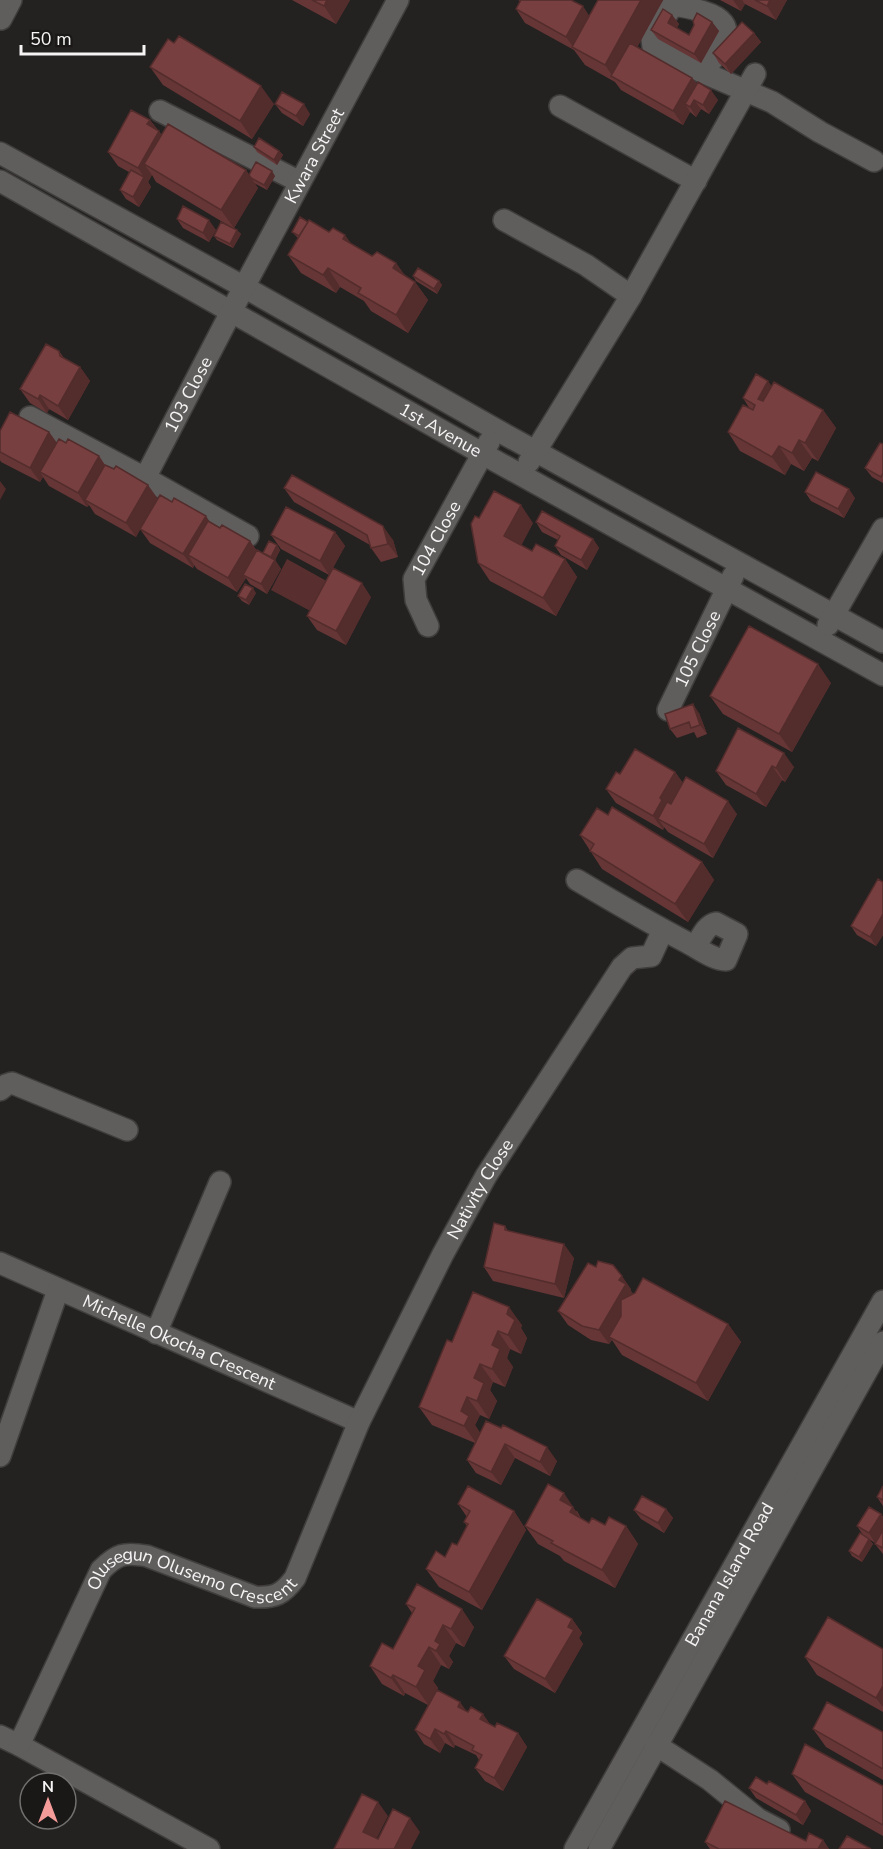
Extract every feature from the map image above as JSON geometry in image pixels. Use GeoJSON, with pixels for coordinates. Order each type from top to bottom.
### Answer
{"type":"FeatureCollection","features":[{"type":"Feature","properties":{"kind":"street"},"geometry":{"type":"LineString","coordinates":[[1,20],[11,0]]}},
{"type":"Feature","properties":{"kind":"street","name":"Kwara Street"},"geometry":{"type":"LineString","coordinates":[[232,311],[398,0]]}},
{"type":"Feature","properties":{"kind":"street"},"geometry":{"type":"LineString","coordinates":[[702,72],[751,82],[772,102],[820,132],[874,161]]}},
{"type":"Feature","properties":{"kind":"street"},"geometry":{"type":"LineString","coordinates":[[522,474],[632,296],[751,82]]}},
{"type":"Feature","properties":{"kind":"street"},"geometry":{"type":"LineString","coordinates":[[560,106],[696,181]]}},
{"type":"Feature","properties":{"kind":"street"},"geometry":{"type":"LineString","coordinates":[[160,111],[300,182]]}},
{"type":"Feature","properties":{"kind":"street","name":"1st Avenue"},"geometry":{"type":"LineString","coordinates":[[0,153],[883,642]]}},
{"type":"Feature","properties":{"kind":"street","name":"1st Avenue"},"geometry":{"type":"LineString","coordinates":[[0,181],[483,454],[820,638],[883,675]]}},
{"type":"Feature","properties":{"kind":"street"},"geometry":{"type":"LineString","coordinates":[[504,220],[586,265],[632,296]]}},
{"type":"Feature","properties":{"kind":"street","name":"103 Close"},"geometry":{"type":"LineString","coordinates":[[146,478],[232,311]]}},
{"type":"Feature","properties":{"kind":"street"},"geometry":{"type":"LineString","coordinates":[[30,417],[146,478],[248,536]]}},
{"type":"Feature","properties":{"kind":"street","name":"104 Close"},"geometry":{"type":"LineString","coordinates":[[428,626],[416,600],[414,579],[495,429]]}},
{"type":"Feature","properties":{"kind":"street"},"geometry":{"type":"LineString","coordinates":[[820,638],[883,529]]}},
{"type":"Feature","properties":{"kind":"street","name":"105 Close"},"geometry":{"type":"LineString","coordinates":[[668,710],[739,564]]}},
{"type":"Feature","properties":{"kind":"street"},"geometry":{"type":"LineString","coordinates":[[577,880],[695,947]]}},
{"type":"Feature","properties":{"kind":"street","name":"Nativity Close"},"geometry":{"type":"LineString","coordinates":[[359,1422],[443,1254],[486,1176],[622,967],[632,958],[651,956],[663,930]]}},
{"type":"Feature","properties":{"kind":"street"},"geometry":{"type":"LineString","coordinates":[[0,1090],[6,1084],[12,1083],[127,1130]]}},
{"type":"Feature","properties":{"kind":"street"},"geometry":{"type":"LineString","coordinates":[[156,1333],[220,1182]]}},
{"type":"Feature","properties":{"kind":"street","name":"Michelle Okocha Crescent"},"geometry":{"type":"LineString","coordinates":[[0,1263],[359,1422]]}},
{"type":"Feature","properties":{"kind":"street"},"geometry":{"type":"LineString","coordinates":[[0,1456],[58,1290]]}},
{"type":"Feature","properties":{"kind":"street","name":"Banana Island Road"},"geometry":{"type":"LineString","coordinates":[[575,1849],[883,1301]]}},
{"type":"Feature","properties":{"kind":"street","name":"Banana Island Road"},"geometry":{"type":"LineString","coordinates":[[599,1849],[883,1342]]}},
{"type":"Feature","properties":{"kind":"street","name":"Olusegun Olusemo Crescent"},"geometry":{"type":"LineString","coordinates":[[10,1741],[101,1570],[113,1559],[129,1552],[147,1556],[255,1597],[269,1597],[286,1591],[295,1578],[359,1422]]}},
{"type":"Feature","properties":{"kind":"street"},"geometry":{"type":"LineString","coordinates":[[10,1741],[209,1849]]}},
{"type":"Feature","properties":{"kind":"street"},"geometry":{"type":"LineString","coordinates":[[656,1745],[710,1780],[758,1819],[798,1840]]}},
{"type":"Feature","properties":{"kind":"shaded area"},"geometry":{"type":"Polygon","coordinates":[[[287,559],[332,584],[316,614],[271,590],[287,559]]]}},
{"type":"Feature","properties":{"kind":"building"},"geometry":{"type":"Polygon","coordinates":[[[312,0],[327,0],[324,6],[312,0]]]}},
{"type":"Feature","properties":{"kind":"building"},"geometry":{"type":"Polygon","coordinates":[[[521,0],[571,0],[583,6],[566,37],[516,9],[521,0]]]}},
{"type":"Feature","properties":{"kind":"building"},"geometry":{"type":"Polygon","coordinates":[[[598,0],[641,0],[605,65],[572,47],[598,0]]]}},
{"type":"Feature","properties":{"kind":"building"},"geometry":{"type":"Polygon","coordinates":[[[755,0],[770,0],[767,6],[755,0]]]}},
{"type":"Feature","properties":{"kind":"building"},"geometry":{"type":"Polygon","coordinates":[[[663,9],[672,15],[668,23],[689,35],[697,13],[712,22],[694,54],[651,30],[663,9]]]}},
{"type":"Feature","properties":{"kind":"building"},"geometry":{"type":"Polygon","coordinates":[[[742,22],[754,33],[725,64],[713,53],[742,22]]]}},
{"type":"Feature","properties":{"kind":"building"},"geometry":{"type":"Polygon","coordinates":[[[179,36],[261,86],[240,121],[150,67],[168,39],[174,43],[179,36]]]}},
{"type":"Feature","properties":{"kind":"building"},"geometry":{"type":"Polygon","coordinates":[[[630,43],[692,78],[673,111],[611,76],[630,43]]]}},
{"type":"Feature","properties":{"kind":"building"},"geometry":{"type":"Polygon","coordinates":[[[698,82],[711,90],[703,105],[694,100],[690,107],[685,104],[698,82]]]}},
{"type":"Feature","properties":{"kind":"building"},"geometry":{"type":"Polygon","coordinates":[[[282,92],[304,104],[296,116],[275,104],[282,92]]]}},
{"type":"Feature","properties":{"kind":"building"},"geometry":{"type":"Polygon","coordinates":[[[131,110],[150,120],[147,124],[159,131],[138,168],[108,152],[131,110]]]}},
{"type":"Feature","properties":{"kind":"building"},"geometry":{"type":"Polygon","coordinates":[[[168,124],[246,170],[221,210],[144,164],[168,124]]]}},
{"type":"Feature","properties":{"kind":"building"},"geometry":{"type":"Polygon","coordinates":[[[259,138],[279,151],[274,160],[254,147],[259,138]]]}},
{"type":"Feature","properties":{"kind":"building"},"geometry":{"type":"Polygon","coordinates":[[[256,162],[272,171],[264,185],[249,175],[256,162]]]}},
{"type":"Feature","properties":{"kind":"building"},"geometry":{"type":"Polygon","coordinates":[[[131,170],[144,177],[133,197],[120,190],[131,170]]]}},
{"type":"Feature","properties":{"kind":"building"},"geometry":{"type":"Polygon","coordinates":[[[183,206],[209,220],[203,233],[177,219],[183,206]]]}},
{"type":"Feature","properties":{"kind":"building"},"geometry":{"type":"Polygon","coordinates":[[[300,217],[308,222],[299,236],[292,232],[300,217]]]}},
{"type":"Feature","properties":{"kind":"building"},"geometry":{"type":"Polygon","coordinates":[[[309,220],[329,232],[333,228],[345,235],[343,239],[372,256],[377,252],[396,263],[393,268],[415,282],[396,315],[358,293],[361,288],[328,268],[323,275],[288,255],[309,220]]]}},
{"type":"Feature","properties":{"kind":"building"},"geometry":{"type":"Polygon","coordinates":[[[221,222],[237,230],[230,244],[214,236],[221,222]]]}},
{"type":"Feature","properties":{"kind":"building"},"geometry":{"type":"Polygon","coordinates":[[[418,268],[439,281],[434,289],[413,276],[418,268]]]}},
{"type":"Feature","properties":{"kind":"building"},"geometry":{"type":"Polygon","coordinates":[[[46,344],[59,351],[60,356],[80,367],[58,406],[40,395],[38,399],[20,389],[46,344]]]}},
{"type":"Feature","properties":{"kind":"building"},"geometry":{"type":"Polygon","coordinates":[[[756,374],[768,381],[758,399],[763,401],[774,382],[823,410],[805,443],[799,440],[792,453],[779,446],[772,457],[728,432],[743,405],[753,410],[755,405],[743,398],[756,374]]]}},
{"type":"Feature","properties":{"kind":"building"},"geometry":{"type":"Polygon","coordinates":[[[10,412],[49,432],[30,468],[0,452],[0,431],[10,412]]]}},
{"type":"Feature","properties":{"kind":"building"},"geometry":{"type":"Polygon","coordinates":[[[59,439],[66,443],[68,439],[99,456],[78,493],[40,472],[59,439]]]}},
{"type":"Feature","properties":{"kind":"building"},"geometry":{"type":"Polygon","coordinates":[[[880,443],[883,444],[881,477],[865,468],[880,443]]]}},
{"type":"Feature","properties":{"kind":"building"},"geometry":{"type":"Polygon","coordinates":[[[105,465],[114,469],[116,466],[148,485],[126,523],[85,500],[105,465]]]}},
{"type":"Feature","properties":{"kind":"building"},"geometry":{"type":"Polygon","coordinates":[[[816,472],[849,489],[838,509],[805,492],[816,472]]]}},
{"type":"Feature","properties":{"kind":"building"},"geometry":{"type":"Polygon","coordinates":[[[292,475],[383,526],[388,544],[371,548],[367,535],[284,488],[292,475]]]}},
{"type":"Feature","properties":{"kind":"building"},"geometry":{"type":"Polygon","coordinates":[[[494,491],[521,505],[504,536],[532,551],[536,544],[565,559],[543,598],[478,563],[471,524],[475,516],[479,518],[494,491]]]}},
{"type":"Feature","properties":{"kind":"building"},"geometry":{"type":"Polygon","coordinates":[[[160,495],[172,502],[174,498],[206,516],[183,554],[140,529],[160,495]]]}},
{"type":"Feature","properties":{"kind":"building"},"geometry":{"type":"Polygon","coordinates":[[[286,507],[335,532],[320,561],[271,535],[286,507]]]}},
{"type":"Feature","properties":{"kind":"building"},"geometry":{"type":"Polygon","coordinates":[[[542,511],[593,539],[581,560],[555,546],[560,536],[536,522],[542,511]]]}},
{"type":"Feature","properties":{"kind":"building"},"geometry":{"type":"Polygon","coordinates":[[[208,521],[220,528],[222,525],[250,541],[228,578],[188,555],[208,521]]]}},
{"type":"Feature","properties":{"kind":"building"},"geometry":{"type":"Polygon","coordinates":[[[269,541],[277,545],[271,557],[263,553],[269,541]]]}},
{"type":"Feature","properties":{"kind":"building"},"geometry":{"type":"Polygon","coordinates":[[[257,550],[275,560],[261,584],[243,575],[257,550]]]}},
{"type":"Feature","properties":{"kind":"building"},"geometry":{"type":"Polygon","coordinates":[[[333,568],[362,583],[336,631],[307,616],[333,568]]]}},
{"type":"Feature","properties":{"kind":"building"},"geometry":{"type":"Polygon","coordinates":[[[245,584],[253,588],[246,600],[238,596],[245,584]]]}},
{"type":"Feature","properties":{"kind":"building"},"geometry":{"type":"Polygon","coordinates":[[[749,626],[818,664],[779,734],[710,696],[749,626]]]}},
{"type":"Feature","properties":{"kind":"building"},"geometry":{"type":"Polygon","coordinates":[[[693,704],[700,725],[691,728],[689,722],[670,729],[665,714],[693,704]]]}},
{"type":"Feature","properties":{"kind":"building"},"geometry":{"type":"Polygon","coordinates":[[[738,728],[784,753],[776,768],[772,766],[756,794],[716,771],[738,728]]]}},
{"type":"Feature","properties":{"kind":"building"},"geometry":{"type":"Polygon","coordinates":[[[635,749],[675,772],[653,816],[606,789],[616,772],[620,774],[635,749]]]}},
{"type":"Feature","properties":{"kind":"building"},"geometry":{"type":"Polygon","coordinates":[[[686,777],[728,801],[704,844],[658,819],[667,802],[671,804],[686,777]]]}},
{"type":"Feature","properties":{"kind":"building"},"geometry":{"type":"Polygon","coordinates":[[[612,807],[702,862],[675,904],[590,851],[594,844],[580,835],[597,808],[608,815],[612,807]]]}},
{"type":"Feature","properties":{"kind":"building"},"geometry":{"type":"Polygon","coordinates":[[[878,879],[883,882],[883,914],[870,937],[851,926],[878,879]]]}},
{"type":"Feature","properties":{"kind":"building"},"geometry":{"type":"Polygon","coordinates":[[[494,1223],[505,1226],[505,1230],[564,1244],[555,1284],[484,1267],[494,1223]]]}},
{"type":"Feature","properties":{"kind":"building"},"geometry":{"type":"Polygon","coordinates":[[[598,1261],[613,1265],[622,1276],[619,1280],[626,1284],[599,1330],[582,1326],[558,1311],[588,1263],[596,1267],[598,1261]]]}},
{"type":"Feature","properties":{"kind":"building"},"geometry":{"type":"Polygon","coordinates":[[[643,1278],[728,1324],[696,1383],[609,1337],[621,1316],[621,1300],[635,1293],[643,1278]]]}},
{"type":"Feature","properties":{"kind":"building"},"geometry":{"type":"Polygon","coordinates":[[[473,1292],[509,1307],[507,1314],[515,1320],[508,1335],[498,1331],[492,1345],[500,1349],[492,1369],[480,1364],[474,1378],[484,1383],[477,1401],[467,1397],[461,1411],[469,1416],[464,1426],[419,1407],[447,1340],[452,1342],[473,1292]]]}},
{"type":"Feature","properties":{"kind":"building"},"geometry":{"type":"Polygon","coordinates":[[[486,1421],[501,1428],[503,1425],[547,1447],[540,1462],[505,1444],[491,1472],[467,1460],[486,1421]]]}},
{"type":"Feature","properties":{"kind":"building"},"geometry":{"type":"Polygon","coordinates":[[[548,1484],[564,1493],[560,1500],[573,1507],[570,1512],[589,1523],[592,1518],[605,1525],[609,1517],[626,1526],[602,1570],[551,1543],[553,1541],[525,1526],[548,1484]]]}},
{"type":"Feature","properties":{"kind":"building"},"geometry":{"type":"Polygon","coordinates":[[[468,1486],[514,1511],[469,1592],[426,1569],[436,1551],[445,1557],[452,1543],[457,1545],[468,1524],[464,1522],[470,1511],[458,1504],[468,1486]]]}},
{"type":"Feature","properties":{"kind":"building"},"geometry":{"type":"Polygon","coordinates":[[[883,1486],[883,1500],[877,1497],[883,1486]]]}},
{"type":"Feature","properties":{"kind":"building"},"geometry":{"type":"Polygon","coordinates":[[[642,1496],[666,1509],[658,1523],[634,1510],[642,1496]]]}},
{"type":"Feature","properties":{"kind":"building"},"geometry":{"type":"Polygon","coordinates":[[[869,1507],[881,1514],[869,1533],[857,1526],[869,1507]]]}},
{"type":"Feature","properties":{"kind":"building"},"geometry":{"type":"Polygon","coordinates":[[[883,1530],[883,1548],[875,1544],[883,1530]]]}},
{"type":"Feature","properties":{"kind":"building"},"geometry":{"type":"Polygon","coordinates":[[[860,1533],[869,1539],[859,1557],[849,1551],[860,1533]]]}},
{"type":"Feature","properties":{"kind":"building"},"geometry":{"type":"Polygon","coordinates":[[[417,1584],[462,1609],[451,1629],[443,1625],[435,1641],[440,1644],[436,1651],[429,1647],[418,1666],[425,1670],[416,1687],[393,1675],[391,1678],[370,1666],[382,1643],[393,1649],[415,1608],[406,1604],[417,1584]]]}},
{"type":"Feature","properties":{"kind":"building"},"geometry":{"type":"Polygon","coordinates":[[[537,1599],[572,1619],[568,1627],[574,1630],[545,1679],[504,1656],[537,1599]]]}},
{"type":"Feature","properties":{"kind":"building"},"geometry":{"type":"Polygon","coordinates":[[[828,1617],[883,1649],[883,1686],[876,1698],[805,1657],[828,1617]]]}},
{"type":"Feature","properties":{"kind":"building"},"geometry":{"type":"Polygon","coordinates":[[[437,1690],[460,1702],[458,1707],[468,1712],[471,1707],[483,1714],[480,1719],[495,1727],[497,1723],[518,1733],[494,1778],[475,1768],[482,1755],[472,1750],[474,1746],[446,1731],[444,1734],[435,1729],[430,1739],[415,1730],[437,1690]]]}},
{"type":"Feature","properties":{"kind":"building"},"geometry":{"type":"Polygon","coordinates":[[[827,1702],[883,1732],[883,1769],[813,1729],[827,1702]]]}},
{"type":"Feature","properties":{"kind":"building"},"geometry":{"type":"Polygon","coordinates":[[[805,1744],[883,1786],[883,1825],[792,1774],[805,1744]]]}},
{"type":"Feature","properties":{"kind":"building"},"geometry":{"type":"Polygon","coordinates":[[[756,1777],[767,1784],[769,1781],[805,1801],[796,1815],[749,1788],[756,1777]]]}},
{"type":"Feature","properties":{"kind":"building"},"geometry":{"type":"Polygon","coordinates":[[[362,1794],[378,1802],[363,1832],[378,1839],[393,1809],[410,1818],[394,1849],[334,1849],[362,1794]]]}},
{"type":"Feature","properties":{"kind":"building"},"geometry":{"type":"Polygon","coordinates":[[[725,1801],[806,1841],[809,1833],[823,1840],[818,1849],[719,1849],[705,1842],[725,1801]]]}},
{"type":"Feature","properties":{"kind":"building"},"geometry":{"type":"Polygon","coordinates":[[[847,1836],[871,1849],[839,1849],[847,1836]]]}}]}
